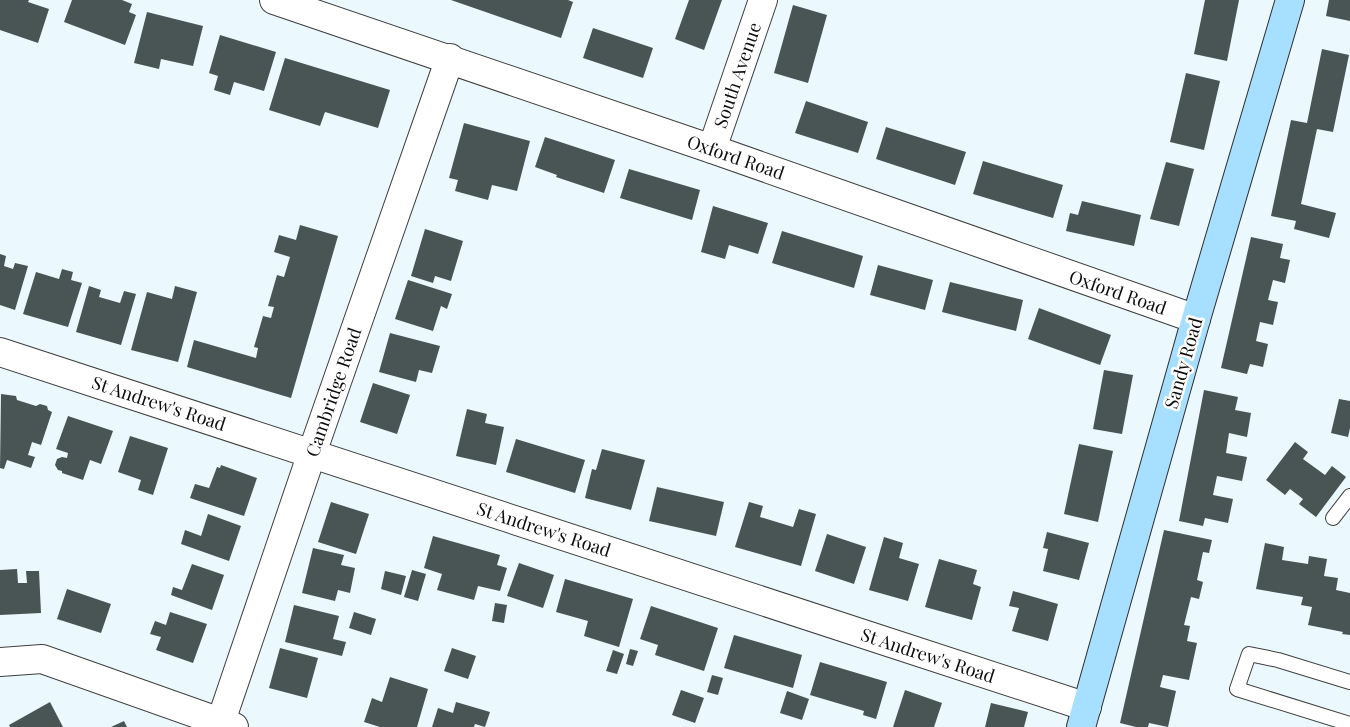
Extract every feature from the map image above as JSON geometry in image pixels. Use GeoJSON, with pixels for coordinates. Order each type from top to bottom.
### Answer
{"type":"FeatureCollection","features":[{"type":"Feature","properties":{"kind":"main road","name":"Sandy Road"},"geometry":{"type":"LineString","coordinates":[[1084,717],[1196,319],[1290,0]]}},
{"type":"Feature","properties":{"kind":"street","name":"Oxford Road"},"geometry":{"type":"LineString","coordinates":[[274,0],[450,58],[1196,319]]}},
{"type":"Feature","properties":{"kind":"street","name":"South Avenue"},"geometry":{"type":"LineString","coordinates":[[712,149],[763,0]]}},
{"type":"Feature","properties":{"kind":"street","name":"Cambridge Road"},"geometry":{"type":"LineString","coordinates":[[224,726],[312,453],[450,58]]}},
{"type":"Feature","properties":{"kind":"street","name":"St Andrew's Road"},"geometry":{"type":"LineString","coordinates":[[0,352],[312,453],[1084,717]]}},
{"type":"Feature","properties":{"kind":"street"},"geometry":{"type":"LineString","coordinates":[[0,662],[42,659],[224,726]]}},
{"type":"Feature","properties":{"kind":"lane"},"geometry":{"type":"LineString","coordinates":[[1333,518],[1350,496]]}},
{"type":"Feature","properties":{"kind":"lane"},"geometry":{"type":"LineString","coordinates":[[1350,682],[1278,660],[1249,654],[1237,689],[1350,724]]}},
{"type":"Feature","properties":{"kind":"building"},"geometry":{"type":"Polygon","coordinates":[[[0,0],[29,0],[28,2],[49,9],[38,43],[0,30],[0,0]]]}},
{"type":"Feature","properties":{"kind":"building"},"geometry":{"type":"Polygon","coordinates":[[[72,0],[122,0],[132,4],[129,12],[136,15],[125,45],[64,22],[72,0]]]}},
{"type":"Feature","properties":{"kind":"building"},"geometry":{"type":"Polygon","coordinates":[[[451,0],[568,0],[573,2],[561,38],[451,0]]]}},
{"type":"Feature","properties":{"kind":"building"},"geometry":{"type":"Polygon","coordinates":[[[689,0],[722,0],[704,50],[675,39],[689,0]]]}},
{"type":"Feature","properties":{"kind":"building"},"geometry":{"type":"Polygon","coordinates":[[[1205,0],[1239,0],[1227,61],[1194,54],[1205,0]]]}},
{"type":"Feature","properties":{"kind":"building"},"geometry":{"type":"Polygon","coordinates":[[[1329,0],[1350,0],[1350,21],[1326,16],[1329,0]]]}},
{"type":"Feature","properties":{"kind":"building"},"geometry":{"type":"Polygon","coordinates":[[[793,5],[827,15],[808,83],[774,73],[793,5]]]}},
{"type":"Feature","properties":{"kind":"building"},"geometry":{"type":"Polygon","coordinates":[[[147,12],[203,26],[193,66],[161,59],[159,69],[134,63],[147,12]]]}},
{"type":"Feature","properties":{"kind":"building"},"geometry":{"type":"Polygon","coordinates":[[[593,28],[653,48],[643,78],[583,58],[593,28]]]}},
{"type":"Feature","properties":{"kind":"building"},"geometry":{"type":"Polygon","coordinates":[[[220,35],[276,52],[264,91],[234,82],[230,95],[214,90],[218,76],[209,73],[220,35]]]}},
{"type":"Feature","properties":{"kind":"building"},"geometry":{"type":"Polygon","coordinates":[[[1322,49],[1349,55],[1333,132],[1317,129],[1301,204],[1336,213],[1329,238],[1294,229],[1296,221],[1271,216],[1291,120],[1307,123],[1322,49]]]}},
{"type":"Feature","properties":{"kind":"building"},"geometry":{"type":"Polygon","coordinates":[[[285,58],[390,90],[378,128],[325,112],[320,126],[269,110],[285,58]]]}},
{"type":"Feature","properties":{"kind":"building"},"geometry":{"type":"Polygon","coordinates":[[[1186,73],[1220,81],[1204,150],[1170,142],[1186,73]]]}},
{"type":"Feature","properties":{"kind":"building"},"geometry":{"type":"Polygon","coordinates":[[[806,101],[868,122],[858,153],[795,133],[806,101]]]}},
{"type":"Feature","properties":{"kind":"building"},"geometry":{"type":"Polygon","coordinates":[[[464,123],[530,141],[517,191],[492,185],[488,200],[455,191],[458,180],[449,178],[464,123]]]}},
{"type":"Feature","properties":{"kind":"building"},"geometry":{"type":"Polygon","coordinates":[[[886,127],[966,152],[955,185],[876,159],[886,127]]]}},
{"type":"Feature","properties":{"kind":"building"},"geometry":{"type":"Polygon","coordinates":[[[545,137],[615,160],[604,193],[556,177],[557,175],[535,167],[545,137]]]}},
{"type":"Feature","properties":{"kind":"building"},"geometry":{"type":"Polygon","coordinates":[[[983,161],[1063,185],[1053,218],[973,194],[983,161]]]}},
{"type":"Feature","properties":{"kind":"building"},"geometry":{"type":"Polygon","coordinates":[[[1166,162],[1194,169],[1179,226],[1150,219],[1166,162]]]}},
{"type":"Feature","properties":{"kind":"building"},"geometry":{"type":"Polygon","coordinates":[[[629,169],[700,190],[692,220],[620,198],[629,169]]]}},
{"type":"Feature","properties":{"kind":"building"},"geometry":{"type":"Polygon","coordinates":[[[1082,201],[1141,215],[1134,246],[1066,231],[1070,213],[1078,215],[1082,201]]]}},
{"type":"Feature","properties":{"kind":"building"},"geometry":{"type":"Polygon","coordinates":[[[713,206],[768,223],[758,254],[729,245],[725,259],[701,252],[713,206]]]}},
{"type":"Feature","properties":{"kind":"building"},"geometry":{"type":"Polygon","coordinates":[[[300,225],[338,236],[291,398],[187,367],[194,340],[256,358],[258,348],[254,347],[263,316],[271,318],[274,307],[268,306],[277,275],[284,277],[290,257],[274,252],[279,235],[296,240],[300,225]]]}},
{"type":"Feature","properties":{"kind":"building"},"geometry":{"type":"Polygon","coordinates":[[[425,229],[463,241],[451,281],[435,276],[433,283],[411,276],[425,229]]]}},
{"type":"Feature","properties":{"kind":"building"},"geometry":{"type":"Polygon","coordinates":[[[782,231],[863,256],[854,288],[772,263],[782,231]]]}},
{"type":"Feature","properties":{"kind":"building"},"geometry":{"type":"Polygon","coordinates":[[[1251,237],[1283,244],[1280,258],[1290,260],[1285,283],[1273,280],[1268,300],[1278,302],[1273,325],[1260,322],[1256,341],[1268,344],[1263,367],[1250,364],[1247,374],[1221,368],[1251,237]]]}},
{"type":"Feature","properties":{"kind":"building"},"geometry":{"type":"Polygon","coordinates":[[[0,254],[6,256],[4,266],[13,269],[15,263],[28,266],[15,310],[0,305],[0,254]]]}},
{"type":"Feature","properties":{"kind":"building"},"geometry":{"type":"Polygon","coordinates":[[[878,265],[933,280],[925,310],[870,295],[878,265]]]}},
{"type":"Feature","properties":{"kind":"building"},"geometry":{"type":"Polygon","coordinates":[[[62,269],[73,272],[71,280],[82,283],[68,327],[23,314],[36,272],[59,279],[62,269]]]}},
{"type":"Feature","properties":{"kind":"building"},"geometry":{"type":"Polygon","coordinates":[[[408,280],[452,294],[447,309],[441,306],[433,331],[395,319],[408,280]]]}},
{"type":"Feature","properties":{"kind":"building"},"geometry":{"type":"Polygon","coordinates":[[[950,282],[1023,300],[1016,331],[942,312],[950,282]]]}},
{"type":"Feature","properties":{"kind":"building"},"geometry":{"type":"Polygon","coordinates":[[[89,286],[101,290],[99,297],[120,303],[124,291],[136,294],[121,345],[76,332],[89,286]]]}},
{"type":"Feature","properties":{"kind":"building"},"geometry":{"type":"Polygon","coordinates":[[[175,286],[197,292],[178,362],[131,350],[147,292],[172,299],[175,286]]]}},
{"type":"Feature","properties":{"kind":"building"},"geometry":{"type":"Polygon","coordinates":[[[1039,308],[1111,335],[1100,365],[1028,339],[1039,308]]]}},
{"type":"Feature","properties":{"kind":"building"},"geometry":{"type":"Polygon","coordinates":[[[390,333],[440,346],[432,373],[419,370],[416,382],[379,372],[390,333]]]}},
{"type":"Feature","properties":{"kind":"building"},"geometry":{"type":"Polygon","coordinates":[[[1104,370],[1133,375],[1122,434],[1093,429],[1104,370]]]}},
{"type":"Feature","properties":{"kind":"building"},"geometry":{"type":"Polygon","coordinates":[[[373,383],[410,395],[397,434],[360,422],[373,383]]]}},
{"type":"Feature","properties":{"kind":"building"},"geometry":{"type":"Polygon","coordinates":[[[1204,390],[1238,397],[1235,410],[1251,413],[1247,437],[1229,433],[1226,453],[1247,457],[1242,481],[1217,476],[1213,495],[1233,499],[1228,523],[1205,518],[1203,526],[1179,521],[1204,390]]]}},
{"type":"Feature","properties":{"kind":"building"},"geometry":{"type":"Polygon","coordinates":[[[1,394],[16,396],[17,400],[36,406],[40,404],[47,406],[48,410],[52,412],[41,445],[32,442],[28,455],[35,457],[31,468],[7,460],[4,469],[0,468],[1,394]]]}},
{"type":"Feature","properties":{"kind":"building"},"geometry":{"type":"Polygon","coordinates":[[[1339,399],[1350,401],[1348,437],[1331,433],[1339,399]]]}},
{"type":"Feature","properties":{"kind":"building"},"geometry":{"type":"Polygon","coordinates":[[[467,409],[487,414],[485,423],[504,427],[496,465],[456,456],[467,409]]]}},
{"type":"Feature","properties":{"kind":"building"},"geometry":{"type":"Polygon","coordinates":[[[68,416],[113,431],[101,464],[90,460],[83,480],[62,473],[55,465],[57,459],[67,458],[68,453],[56,449],[68,416]]]}},
{"type":"Feature","properties":{"kind":"building"},"geometry":{"type":"Polygon","coordinates":[[[130,436],[168,448],[153,495],[138,490],[141,480],[118,472],[130,436]]]}},
{"type":"Feature","properties":{"kind":"building"},"geometry":{"type":"Polygon","coordinates":[[[516,439],[585,460],[575,493],[506,472],[516,439]]]}},
{"type":"Feature","properties":{"kind":"building"},"geometry":{"type":"Polygon","coordinates":[[[1295,442],[1308,452],[1303,459],[1325,475],[1332,466],[1346,477],[1316,517],[1299,504],[1303,499],[1290,489],[1285,495],[1266,480],[1295,442]]]}},
{"type":"Feature","properties":{"kind":"building"},"geometry":{"type":"Polygon","coordinates":[[[1079,444],[1113,451],[1098,522],[1064,514],[1079,444]]]}},
{"type":"Feature","properties":{"kind":"building"},"geometry":{"type":"Polygon","coordinates":[[[602,449],[645,460],[631,510],[585,498],[592,469],[596,470],[602,449]]]}},
{"type":"Feature","properties":{"kind":"building"},"geometry":{"type":"Polygon","coordinates":[[[221,465],[257,478],[244,516],[190,498],[195,484],[209,488],[217,467],[220,468],[221,465]]]}},
{"type":"Feature","properties":{"kind":"building"},"geometry":{"type":"Polygon","coordinates":[[[657,487],[724,502],[716,536],[649,521],[657,487]]]}},
{"type":"Feature","properties":{"kind":"building"},"geometry":{"type":"Polygon","coordinates":[[[331,502],[369,514],[356,554],[318,542],[331,502]]]}},
{"type":"Feature","properties":{"kind":"building"},"geometry":{"type":"Polygon","coordinates":[[[749,502],[763,506],[760,517],[793,527],[799,509],[816,514],[801,566],[735,547],[749,502]]]}},
{"type":"Feature","properties":{"kind":"building"},"geometry":{"type":"Polygon","coordinates":[[[208,514],[241,526],[229,561],[181,544],[185,530],[201,536],[208,514]]]}},
{"type":"Feature","properties":{"kind":"building"},"geometry":{"type":"Polygon","coordinates":[[[1164,530],[1212,540],[1209,553],[1203,552],[1197,580],[1203,582],[1199,599],[1191,597],[1184,625],[1190,626],[1187,641],[1197,643],[1189,680],[1163,675],[1160,687],[1176,691],[1168,727],[1149,723],[1148,727],[1136,727],[1120,723],[1164,530]]]}},
{"type":"Feature","properties":{"kind":"building"},"geometry":{"type":"Polygon","coordinates":[[[1047,532],[1089,543],[1079,580],[1043,571],[1048,549],[1043,548],[1047,532]]]}},
{"type":"Feature","properties":{"kind":"building"},"geometry":{"type":"Polygon","coordinates":[[[827,534],[866,547],[854,584],[815,571],[827,534]]]}},
{"type":"Feature","properties":{"kind":"building"},"geometry":{"type":"Polygon","coordinates":[[[433,536],[500,555],[497,565],[507,568],[500,591],[478,586],[474,600],[437,590],[442,574],[424,568],[433,536]]]}},
{"type":"Feature","properties":{"kind":"building"},"geometry":{"type":"Polygon","coordinates":[[[884,537],[903,543],[899,558],[919,564],[908,601],[869,590],[884,537]]]}},
{"type":"Feature","properties":{"kind":"building"},"geometry":{"type":"Polygon","coordinates":[[[1265,543],[1284,547],[1282,560],[1308,564],[1309,556],[1327,559],[1324,576],[1338,578],[1336,590],[1350,593],[1350,635],[1308,625],[1312,607],[1301,605],[1303,597],[1256,589],[1265,543]]]}},
{"type":"Feature","properties":{"kind":"building"},"geometry":{"type":"Polygon","coordinates":[[[313,548],[344,555],[341,565],[355,568],[350,593],[338,590],[335,601],[302,593],[313,548]]]}},
{"type":"Feature","properties":{"kind":"building"},"geometry":{"type":"Polygon","coordinates":[[[939,559],[977,570],[973,584],[981,587],[972,620],[925,607],[939,559]]]}},
{"type":"Feature","properties":{"kind":"building"},"geometry":{"type":"Polygon","coordinates":[[[519,563],[554,575],[543,608],[507,596],[519,563]]]}},
{"type":"Feature","properties":{"kind":"building"},"geometry":{"type":"Polygon","coordinates":[[[192,564],[224,575],[212,610],[171,595],[173,587],[182,590],[192,564]]]}},
{"type":"Feature","properties":{"kind":"building"},"geometry":{"type":"Polygon","coordinates":[[[17,569],[18,583],[27,583],[26,571],[39,571],[41,613],[0,615],[0,570],[17,569]]]}},
{"type":"Feature","properties":{"kind":"building"},"geometry":{"type":"Polygon","coordinates":[[[412,570],[426,574],[418,601],[404,597],[412,570]]]}},
{"type":"Feature","properties":{"kind":"building"},"geometry":{"type":"Polygon","coordinates":[[[385,571],[406,576],[401,595],[381,589],[385,571]]]}},
{"type":"Feature","properties":{"kind":"building"},"geometry":{"type":"Polygon","coordinates":[[[565,579],[633,599],[619,647],[584,636],[588,621],[556,612],[565,579]]]}},
{"type":"Feature","properties":{"kind":"building"},"geometry":{"type":"Polygon","coordinates":[[[67,589],[111,604],[101,633],[57,619],[67,589]]]}},
{"type":"Feature","properties":{"kind":"building"},"geometry":{"type":"Polygon","coordinates":[[[1013,591],[1058,604],[1048,641],[1012,631],[1019,608],[1009,606],[1013,591]]]}},
{"type":"Feature","properties":{"kind":"building"},"geometry":{"type":"Polygon","coordinates":[[[495,603],[507,605],[504,623],[492,621],[495,603]]]}},
{"type":"Feature","properties":{"kind":"building"},"geometry":{"type":"Polygon","coordinates":[[[294,605],[339,616],[333,639],[346,642],[342,656],[285,642],[294,605]]]}},
{"type":"Feature","properties":{"kind":"building"},"geometry":{"type":"Polygon","coordinates":[[[651,606],[718,628],[704,671],[655,655],[658,645],[640,639],[651,606]]]}},
{"type":"Feature","properties":{"kind":"building"},"geometry":{"type":"Polygon","coordinates":[[[170,612],[207,624],[193,663],[156,650],[161,637],[150,634],[155,621],[166,625],[170,612]]]}},
{"type":"Feature","properties":{"kind":"building"},"geometry":{"type":"Polygon","coordinates":[[[354,612],[376,619],[371,635],[349,628],[354,612]]]}},
{"type":"Feature","properties":{"kind":"building"},"geometry":{"type":"Polygon","coordinates":[[[734,635],[802,655],[793,688],[724,668],[734,635]]]}},
{"type":"Feature","properties":{"kind":"building"},"geometry":{"type":"Polygon","coordinates":[[[280,648],[318,658],[307,698],[269,688],[280,648]]]}},
{"type":"Feature","properties":{"kind":"building"},"geometry":{"type":"Polygon","coordinates":[[[452,648],[476,656],[468,679],[444,671],[452,648]]]}},
{"type":"Feature","properties":{"kind":"building"},"geometry":{"type":"Polygon","coordinates":[[[630,649],[638,651],[633,666],[626,664],[630,649]]]}},
{"type":"Feature","properties":{"kind":"building"},"geometry":{"type":"Polygon","coordinates":[[[613,650],[624,654],[617,674],[606,671],[613,650]]]}},
{"type":"Feature","properties":{"kind":"building"},"geometry":{"type":"Polygon","coordinates":[[[820,662],[887,682],[876,719],[863,715],[864,711],[810,695],[820,662]]]}},
{"type":"Feature","properties":{"kind":"building"},"geometry":{"type":"Polygon","coordinates":[[[712,675],[723,678],[718,695],[707,692],[712,675]]]}},
{"type":"Feature","properties":{"kind":"building"},"geometry":{"type":"Polygon","coordinates":[[[390,677],[428,689],[417,727],[380,727],[364,722],[372,698],[382,702],[390,677]]]}},
{"type":"Feature","properties":{"kind":"building"},"geometry":{"type":"Polygon","coordinates":[[[681,690],[704,698],[695,723],[672,715],[681,690]]]}},
{"type":"Feature","properties":{"kind":"building"},"geometry":{"type":"Polygon","coordinates":[[[905,690],[942,703],[934,727],[893,727],[905,690]]]}},
{"type":"Feature","properties":{"kind":"building"},"geometry":{"type":"Polygon","coordinates":[[[787,691],[809,699],[802,720],[780,713],[787,691]]]}},
{"type":"Feature","properties":{"kind":"building"},"geometry":{"type":"Polygon","coordinates":[[[50,702],[63,727],[10,727],[9,725],[50,702]]]}},
{"type":"Feature","properties":{"kind":"building"},"geometry":{"type":"Polygon","coordinates":[[[456,702],[490,712],[485,727],[475,724],[474,727],[432,727],[438,708],[453,713],[456,702]]]}},
{"type":"Feature","properties":{"kind":"building"},"geometry":{"type":"Polygon","coordinates":[[[991,703],[1028,712],[1024,727],[985,727],[991,703]]]}},
{"type":"Feature","properties":{"kind":"building"},"geometry":{"type":"Polygon","coordinates":[[[124,721],[127,727],[111,727],[124,721]]]}}]}
